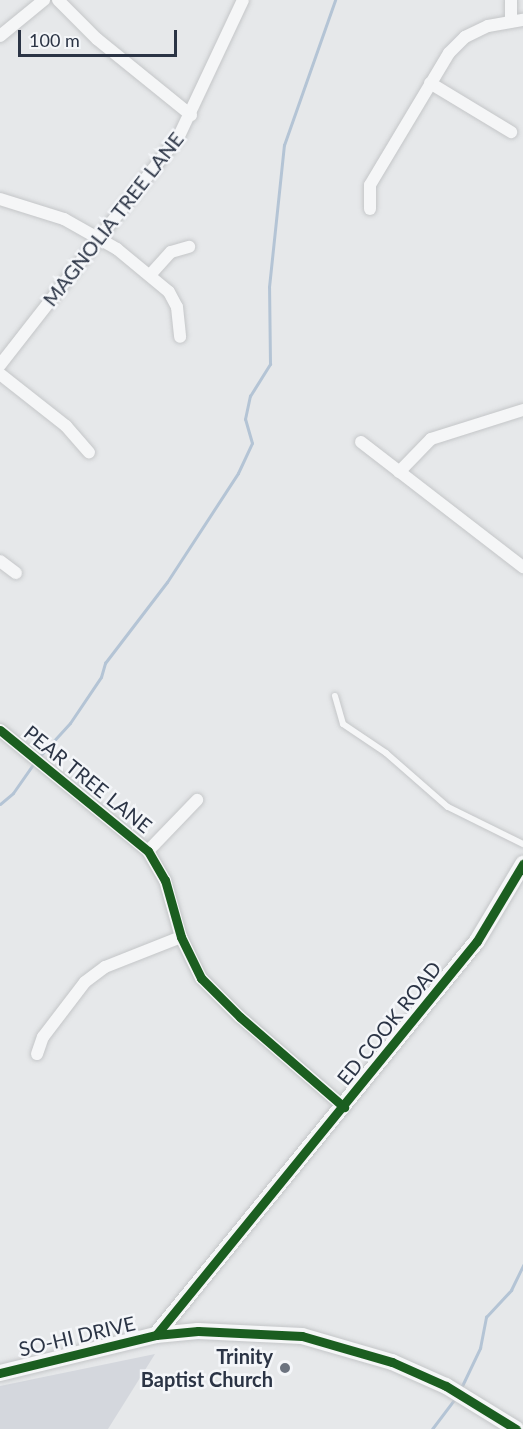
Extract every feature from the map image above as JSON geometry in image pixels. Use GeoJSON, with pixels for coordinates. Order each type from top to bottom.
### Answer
{"type":"FeatureCollection","features":[{"type":"Feature","properties":{"kind":"street"},"geometry":{"type":"LineString","coordinates":[[0,36],[44,0]]}},
{"type":"Feature","properties":{"kind":"street"},"geometry":{"type":"LineString","coordinates":[[58,0],[97,39],[190,115]]}},
{"type":"Feature","properties":{"kind":"street","name":"MAGNOLIA TREE LANE"},"geometry":{"type":"LineString","coordinates":[[0,365],[166,154],[190,115],[243,0]]}},
{"type":"Feature","properties":{"kind":"street"},"geometry":{"type":"LineString","coordinates":[[370,209],[370,185],[449,53],[465,37],[517,20],[511,0]]}},
{"type":"Feature","properties":{"kind":"street"},"geometry":{"type":"LineString","coordinates":[[430,83],[511,132]]}},
{"type":"Feature","properties":{"kind":"street"},"geometry":{"type":"LineString","coordinates":[[0,199],[46,211],[101,238],[150,274],[174,299],[182,326],[180,337]]}},
{"type":"Feature","properties":{"kind":"street"},"geometry":{"type":"LineString","coordinates":[[150,274],[171,252],[189,247]]}},
{"type":"Feature","properties":{"kind":"street"},"geometry":{"type":"LineString","coordinates":[[0,374],[66,426],[89,452]]}},
{"type":"Feature","properties":{"kind":"street"},"geometry":{"type":"LineString","coordinates":[[399,472],[431,439],[523,410]]}},
{"type":"Feature","properties":{"kind":"street"},"geometry":{"type":"LineString","coordinates":[[361,442],[523,567]]}},
{"type":"Feature","properties":{"kind":"street"},"geometry":{"type":"LineString","coordinates":[[0,561],[16,573]]}},
{"type":"Feature","properties":{"kind":"street","name":"PEAR TREE LANE"},"geometry":{"type":"LineString","coordinates":[[0,730],[148,851],[165,880],[181,937],[201,978],[213,992],[344,1107]]}},
{"type":"Feature","properties":{"kind":"street"},"geometry":{"type":"LineString","coordinates":[[148,851],[197,800]]}},
{"type":"Feature","properties":{"kind":"street","name":"ED COOK ROAD"},"geometry":{"type":"LineString","coordinates":[[156,1335],[477,941],[523,864]]}},
{"type":"Feature","properties":{"kind":"street"},"geometry":{"type":"LineString","coordinates":[[38,1054],[43,1037],[85,982],[105,967],[181,937]]}},
{"type":"Feature","properties":{"kind":"street","name":"SO-HI DRIVE"},"geometry":{"type":"LineString","coordinates":[[0,1373],[156,1335],[198,1331],[302,1336],[392,1362],[472,1401],[516,1429]]}},
{"type":"Feature","properties":{"kind":"street","name":"SO-HI DRIVE"},"geometry":{"type":"LineString","coordinates":[[472,1401],[506,1429]]}},
{"type":"Feature","properties":{"kind":"lane"},"geometry":{"type":"LineString","coordinates":[[335,696],[343,724],[386,753],[448,807],[523,844]]}},
{"type":"Feature","properties":{"kind":"shaded area"},"geometry":{"type":"Polygon","coordinates":[[[155,1354],[108,1429],[0,1429],[0,1386],[155,1354]]]}},
{"type":"Feature","properties":{"kind":"waterway"},"geometry":{"type":"LineString","coordinates":[[39,757],[70,723],[101,677],[105,663],[167,582],[238,473],[252,443],[245,419],[250,396],[270,364],[269,287],[284,145],[335,0]]}},
{"type":"Feature","properties":{"kind":"waterway"},"geometry":{"type":"LineString","coordinates":[[0,804],[13,793],[35,762]]}},
{"type":"Feature","properties":{"kind":"waterway"},"geometry":{"type":"LineString","coordinates":[[460,1390],[480,1348],[486,1317],[511,1290],[523,1265]]}},
{"type":"Feature","properties":{"kind":"waterway"},"geometry":{"type":"LineString","coordinates":[[432,1429],[455,1398]]}},
{"type":"Feature","properties":{"kind":"cycle path"},"geometry":{"type":"LineString","coordinates":[[0,730],[148,851],[165,880],[181,937],[201,978],[240,1017],[344,1107]]}},
{"type":"Feature","properties":{"kind":"cycle path"},"geometry":{"type":"LineString","coordinates":[[156,1335],[477,941],[523,864]]}},
{"type":"Feature","properties":{"kind":"cycle path"},"geometry":{"type":"LineString","coordinates":[[0,1373],[156,1335],[198,1331],[302,1336],[392,1362],[446,1386],[516,1429]]}},
{"type":"Feature","properties":{"kind":"place","name":"Trinity Baptist Church"},"geometry":{"type":"Point","coordinates":[285,1368]}}]}
